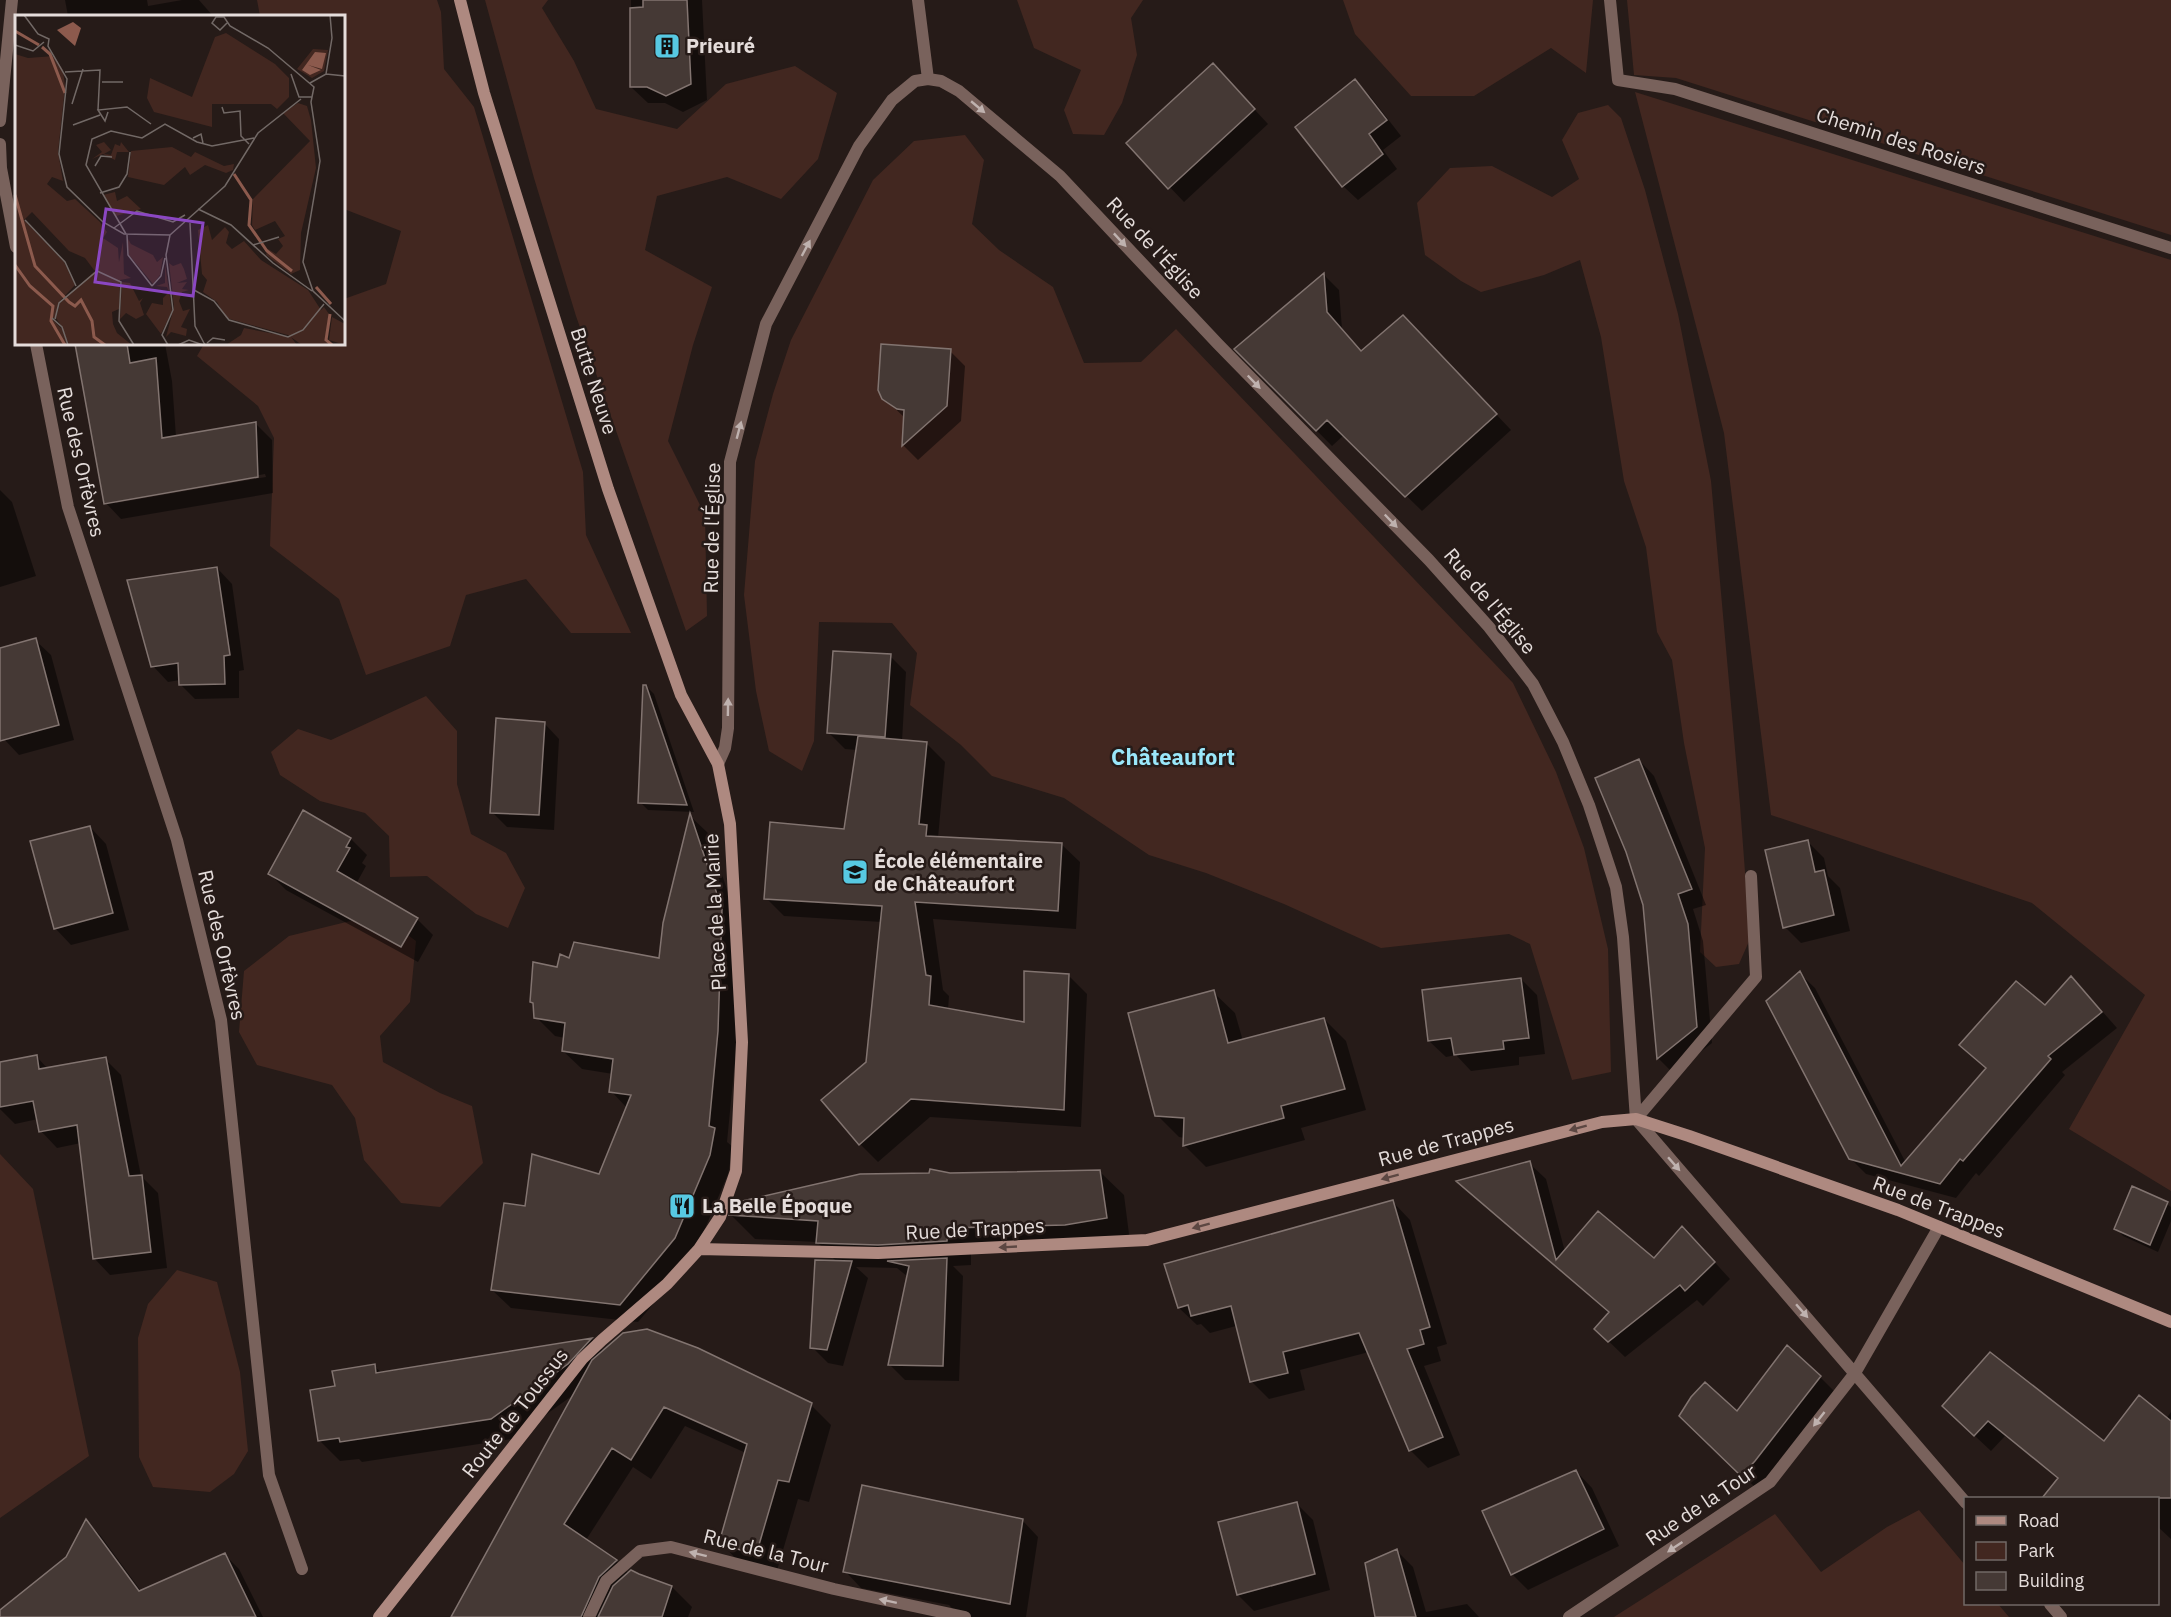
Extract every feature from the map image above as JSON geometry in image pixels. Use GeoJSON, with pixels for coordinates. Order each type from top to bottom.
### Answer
{"type":"FeatureCollection","features":[{"type":"Feature","properties":{"kind":"street"},"geometry":{"type":"LineString","coordinates":[[0,121],[12,0]]}},
{"type":"Feature","properties":{"kind":"street","name":"Butte Neuve"},"geometry":{"type":"LineString","coordinates":[[460,0],[484,93],[612,500],[681,695],[718,764]]}},
{"type":"Feature","properties":{"kind":"street"},"geometry":{"type":"LineString","coordinates":[[918,0],[928,79]]}},
{"type":"Feature","properties":{"kind":"street","name":"Chemin des Rosiers"},"geometry":{"type":"LineString","coordinates":[[1610,0],[1618,80],[1675,89],[2171,248]]}},
{"type":"Feature","properties":{"kind":"street","name":"Rue de l'Église"},"geometry":{"type":"LineString","coordinates":[[718,764],[725,748],[728,728],[730,462],[766,324],[864,138],[892,100],[915,81],[928,79],[940,81],[959,91],[1060,176],[1218,344],[1429,560],[1489,627],[1533,684],[1563,742],[1589,805],[1616,887],[1623,937],[1636,1119]]}},
{"type":"Feature","properties":{"kind":"street"},"geometry":{"type":"LineString","coordinates":[[0,144],[1,168],[15,242]]}},
{"type":"Feature","properties":{"kind":"street","name":"Rue des Orfèvres"},"geometry":{"type":"LineString","coordinates":[[36,345],[68,507],[177,840],[221,1020],[269,1475],[302,1569]]}},
{"type":"Feature","properties":{"kind":"street","name":"Place de la Mairie"},"geometry":{"type":"LineString","coordinates":[[699,1249],[720,1217],[736,1171],[741,1058],[730,824],[718,764]]}},
{"type":"Feature","properties":{"kind":"street"},"geometry":{"type":"LineString","coordinates":[[1751,876],[1756,977],[1636,1119],[1964,1502]]}},
{"type":"Feature","properties":{"kind":"street","name":"Rue de Trappes"},"geometry":{"type":"LineString","coordinates":[[699,1249],[878,1253],[1147,1240],[1602,1122],[1636,1119],[1700,1139],[1939,1227],[2171,1322]]}},
{"type":"Feature","properties":{"kind":"street","name":"Rue de la Tour"},"geometry":{"type":"LineString","coordinates":[[1569,1617],[1770,1482],[1855,1372],[1939,1227]]}},
{"type":"Feature","properties":{"kind":"street","name":"Route de Toussus"},"geometry":{"type":"LineString","coordinates":[[379,1617],[582,1359],[667,1284],[699,1249]]}},
{"type":"Feature","properties":{"kind":"street","name":"Rue de la Tour"},"geometry":{"type":"LineString","coordinates":[[589,1617],[606,1581],[639,1551],[671,1547],[834,1589],[965,1617]]}},
{"type":"Feature","properties":{"kind":"street"},"geometry":{"type":"LineString","coordinates":[[2051,1605],[2061,1617]]}},
{"type":"Feature","properties":{"kind":"green space"},"geometry":{"type":"Polygon","coordinates":[[[257,0],[437,0],[441,12],[444,69],[474,107],[583,472],[586,535],[631,633],[571,633],[526,579],[466,595],[450,646],[366,675],[339,599],[270,546],[274,438],[258,406],[197,356],[203,345],[345,345],[345,299],[386,284],[401,231],[345,209],[345,15],[260,15],[257,0]]]}},
{"type":"Feature","properties":{"kind":"green space"},"geometry":{"type":"Polygon","coordinates":[[[485,0],[548,0],[542,8],[574,61],[596,109],[677,129],[726,84],[795,66],[837,93],[818,159],[781,199],[727,177],[657,196],[645,250],[712,287],[693,345],[668,441],[705,515],[707,616],[686,631],[576,316],[534,178],[485,0]]]}},
{"type":"Feature","properties":{"kind":"green space"},"geometry":{"type":"Polygon","coordinates":[[[1017,0],[1143,0],[1131,18],[1137,55],[1122,103],[1104,135],[1073,134],[1064,110],[1081,70],[1034,48],[1017,0]]]}},
{"type":"Feature","properties":{"kind":"green space"},"geometry":{"type":"Polygon","coordinates":[[[1343,0],[1593,0],[1586,73],[1551,48],[1474,96],[1411,96],[1355,34],[1343,0]]]}},
{"type":"Feature","properties":{"kind":"green space"},"geometry":{"type":"Polygon","coordinates":[[[1627,0],[2171,0],[2171,235],[1676,78],[1634,75],[1627,0]]]}},
{"type":"Feature","properties":{"kind":"green space"},"geometry":{"type":"Polygon","coordinates":[[[1635,92],[2171,260],[2171,1191],[2069,1129],[2145,995],[2032,903],[1771,815],[1724,433],[1635,92]]]}},
{"type":"Feature","properties":{"kind":"green space"},"geometry":{"type":"Polygon","coordinates":[[[1608,105],[1621,118],[1645,190],[1678,314],[1711,481],[1750,939],[1739,964],[1716,967],[1700,952],[1705,848],[1684,743],[1672,660],[1657,632],[1646,547],[1624,481],[1601,337],[1580,260],[1544,275],[1481,292],[1461,281],[1425,255],[1417,203],[1450,168],[1492,166],[1552,197],[1579,179],[1562,140],[1578,113],[1608,105]]]}},
{"type":"Feature","properties":{"kind":"green space"},"geometry":{"type":"Polygon","coordinates":[[[965,135],[984,160],[972,224],[999,250],[1053,287],[1084,363],[1141,362],[1176,329],[1513,683],[1556,772],[1584,848],[1608,949],[1611,1072],[1572,1080],[1530,944],[1509,934],[1381,948],[1284,904],[1206,873],[1149,855],[1064,798],[992,776],[961,745],[910,705],[917,653],[892,623],[819,622],[814,741],[802,771],[769,751],[756,691],[744,595],[755,461],[773,394],[791,340],[873,180],[914,141],[965,135]]]}},
{"type":"Feature","properties":{"kind":"green space"},"geometry":{"type":"Polygon","coordinates":[[[426,696],[457,731],[457,784],[471,834],[506,853],[525,888],[508,928],[476,914],[427,876],[390,877],[389,836],[365,813],[320,801],[280,775],[271,752],[298,729],[331,740],[426,696]]]}},
{"type":"Feature","properties":{"kind":"green space"},"geometry":{"type":"Polygon","coordinates":[[[379,914],[416,941],[410,1002],[380,1036],[383,1062],[440,1093],[472,1106],[483,1163],[440,1207],[401,1203],[364,1160],[355,1118],[332,1085],[257,1065],[239,1032],[244,971],[289,936],[379,914]]]}},
{"type":"Feature","properties":{"kind":"green space"},"geometry":{"type":"Polygon","coordinates":[[[0,1154],[33,1189],[89,1456],[0,1518],[0,1154]]]}},
{"type":"Feature","properties":{"kind":"green space"},"geometry":{"type":"Polygon","coordinates":[[[177,1270],[217,1282],[240,1372],[248,1451],[234,1474],[210,1492],[153,1487],[139,1457],[138,1338],[148,1304],[177,1270]]]}},
{"type":"Feature","properties":{"kind":"green space"},"geometry":{"type":"Polygon","coordinates":[[[1919,1510],[1964,1564],[1964,1605],[1999,1605],[2009,1617],[1614,1617],[1775,1514],[1821,1572],[1887,1527],[1919,1510]]]}},
{"type":"Feature","properties":{"kind":"building","name":"Prieuré"},"geometry":{"type":"Polygon","coordinates":[[[643,0],[687,0],[691,84],[666,96],[647,87],[630,87],[630,8],[643,7],[643,0]]]}},
{"type":"Feature","properties":{"kind":"building"},"geometry":{"type":"Polygon","coordinates":[[[1213,63],[1255,109],[1168,189],[1126,143],[1213,63]]]}},
{"type":"Feature","properties":{"kind":"building"},"geometry":{"type":"Polygon","coordinates":[[[1355,79],[1387,120],[1369,134],[1383,154],[1342,187],[1295,127],[1355,79]]]}},
{"type":"Feature","properties":{"kind":"building"},"geometry":{"type":"Polygon","coordinates":[[[1324,273],[1327,312],[1361,351],[1403,315],[1497,414],[1405,497],[1327,420],[1316,431],[1234,349],[1324,273]]]}},
{"type":"Feature","properties":{"kind":"building"},"geometry":{"type":"Polygon","coordinates":[[[881,344],[951,349],[947,406],[902,446],[904,410],[897,409],[882,399],[878,390],[881,344]]]}},
{"type":"Feature","properties":{"kind":"building"},"geometry":{"type":"Polygon","coordinates":[[[75,345],[127,345],[130,363],[156,358],[162,438],[256,422],[258,477],[104,504],[75,345]]]}},
{"type":"Feature","properties":{"kind":"building"},"geometry":{"type":"Polygon","coordinates":[[[217,567],[230,655],[224,656],[225,684],[179,685],[178,663],[151,667],[127,580],[217,567]]]}},
{"type":"Feature","properties":{"kind":"building"},"geometry":{"type":"Polygon","coordinates":[[[36,638],[59,725],[0,741],[0,648],[36,638]]]}},
{"type":"Feature","properties":{"kind":"building"},"geometry":{"type":"Polygon","coordinates":[[[833,651],[891,654],[885,737],[827,733],[833,651]]]}},
{"type":"Feature","properties":{"kind":"building"},"geometry":{"type":"Polygon","coordinates":[[[643,685],[646,685],[687,805],[638,803],[643,685]]]}},
{"type":"Feature","properties":{"kind":"building"},"geometry":{"type":"Polygon","coordinates":[[[496,718],[545,722],[539,815],[490,813],[496,718]]]}},
{"type":"Feature","properties":{"kind":"building"},"geometry":{"type":"Polygon","coordinates":[[[858,736],[927,742],[919,824],[927,825],[926,836],[1062,843],[1058,911],[915,902],[926,975],[931,976],[929,1005],[1024,1022],[1024,971],[1069,974],[1064,1110],[911,1099],[859,1145],[821,1100],[866,1062],[882,906],[764,899],[770,822],[844,829],[858,736]]]}},
{"type":"Feature","properties":{"kind":"building"},"geometry":{"type":"Polygon","coordinates":[[[1639,759],[1692,889],[1678,894],[1688,924],[1697,1027],[1657,1059],[1643,905],[1626,852],[1595,778],[1639,759]]]}},
{"type":"Feature","properties":{"kind":"building"},"geometry":{"type":"Polygon","coordinates":[[[303,810],[351,838],[346,847],[350,848],[337,871],[418,918],[401,947],[268,874],[303,810]]]}},
{"type":"Feature","properties":{"kind":"building"},"geometry":{"type":"Polygon","coordinates":[[[690,813],[722,909],[718,1031],[709,1126],[715,1128],[710,1155],[675,1238],[620,1305],[491,1290],[504,1203],[525,1206],[532,1154],[599,1174],[631,1095],[609,1092],[613,1059],[562,1051],[565,1023],[534,1018],[533,1003],[530,1002],[533,962],[557,967],[560,954],[569,958],[574,942],[659,958],[663,923],[690,813]]]}},
{"type":"Feature","properties":{"kind":"building"},"geometry":{"type":"Polygon","coordinates":[[[90,826],[113,913],[54,929],[30,841],[90,826]]]}},
{"type":"Feature","properties":{"kind":"building"},"geometry":{"type":"Polygon","coordinates":[[[1808,840],[1815,872],[1824,870],[1834,915],[1783,928],[1765,850],[1808,840]]]}},
{"type":"Feature","properties":{"kind":"building"},"geometry":{"type":"Polygon","coordinates":[[[1800,971],[1901,1166],[1986,1068],[1959,1045],[2016,981],[2045,1005],[2071,976],[2102,1012],[2048,1056],[2051,1059],[1963,1161],[1960,1159],[1940,1184],[1849,1159],[1766,1001],[1800,971]]]}},
{"type":"Feature","properties":{"kind":"building"},"geometry":{"type":"Polygon","coordinates":[[[1521,978],[1529,1038],[1503,1041],[1504,1049],[1454,1055],[1451,1038],[1428,1041],[1422,990],[1521,978]]]}},
{"type":"Feature","properties":{"kind":"building"},"geometry":{"type":"Polygon","coordinates":[[[1214,990],[1228,1043],[1324,1018],[1345,1089],[1281,1106],[1284,1118],[1183,1146],[1184,1118],[1155,1116],[1128,1013],[1214,990]]]}},
{"type":"Feature","properties":{"kind":"building"},"geometry":{"type":"Polygon","coordinates":[[[37,1055],[39,1069],[106,1057],[129,1176],[142,1175],[151,1252],[93,1259],[77,1125],[39,1132],[33,1101],[0,1107],[0,1062],[37,1055]]]}},
{"type":"Feature","properties":{"kind":"building"},"geometry":{"type":"Polygon","coordinates":[[[1530,1161],[1556,1260],[1598,1211],[1654,1258],[1682,1226],[1715,1262],[1685,1291],[1680,1285],[1608,1342],[1594,1329],[1609,1312],[1456,1181],[1530,1161]]]}},
{"type":"Feature","properties":{"kind":"building"},"geometry":{"type":"Polygon","coordinates":[[[930,1169],[950,1173],[1100,1170],[1107,1218],[1065,1225],[948,1228],[947,1241],[878,1245],[816,1243],[818,1221],[729,1215],[734,1203],[860,1174],[929,1173],[930,1169]]]}},
{"type":"Feature","properties":{"kind":"building"},"geometry":{"type":"Polygon","coordinates":[[[2132,1186],[2168,1202],[2150,1245],[2114,1229],[2132,1186]]]}},
{"type":"Feature","properties":{"kind":"building"},"geometry":{"type":"Polygon","coordinates":[[[1393,1200],[1430,1327],[1420,1330],[1424,1344],[1407,1349],[1443,1437],[1409,1451],[1359,1333],[1283,1352],[1288,1373],[1250,1382],[1231,1306],[1191,1316],[1188,1305],[1178,1308],[1164,1264],[1393,1200]]]}},
{"type":"Feature","properties":{"kind":"building"},"geometry":{"type":"Polygon","coordinates":[[[947,1258],[943,1366],[888,1365],[909,1266],[887,1261],[947,1258]]]}},
{"type":"Feature","properties":{"kind":"building"},"geometry":{"type":"Polygon","coordinates":[[[815,1260],[852,1261],[827,1350],[810,1348],[815,1260]]]}},
{"type":"Feature","properties":{"kind":"building"},"geometry":{"type":"Polygon","coordinates":[[[647,1329],[698,1348],[812,1403],[789,1482],[778,1480],[756,1555],[719,1543],[747,1444],[664,1407],[631,1460],[612,1448],[564,1524],[617,1560],[599,1577],[581,1617],[451,1617],[592,1360],[623,1333],[647,1329]]]}},
{"type":"Feature","properties":{"kind":"building"},"geometry":{"type":"Polygon","coordinates":[[[592,1338],[568,1364],[491,1419],[340,1442],[339,1438],[318,1441],[310,1390],[335,1386],[332,1371],[375,1364],[376,1373],[592,1338]]]}},
{"type":"Feature","properties":{"kind":"building"},"geometry":{"type":"Polygon","coordinates":[[[1787,1345],[1821,1376],[1741,1476],[1679,1416],[1691,1397],[1705,1382],[1737,1411],[1787,1345]]]}},
{"type":"Feature","properties":{"kind":"building"},"geometry":{"type":"Polygon","coordinates":[[[1990,1352],[2104,1441],[2139,1395],[2171,1421],[2171,1498],[2043,1497],[2058,1478],[1988,1421],[1974,1436],[1942,1406],[1990,1352]]]}},
{"type":"Feature","properties":{"kind":"building"},"geometry":{"type":"Polygon","coordinates":[[[1576,1470],[1604,1529],[1511,1575],[1482,1511],[1576,1470]]]}},
{"type":"Feature","properties":{"kind":"building"},"geometry":{"type":"Polygon","coordinates":[[[862,1485],[1023,1519],[1010,1604],[843,1572],[862,1485]]]}},
{"type":"Feature","properties":{"kind":"building"},"geometry":{"type":"Polygon","coordinates":[[[1297,1502],[1315,1574],[1237,1595],[1218,1522],[1297,1502]]]}},
{"type":"Feature","properties":{"kind":"building"},"geometry":{"type":"Polygon","coordinates":[[[86,1519],[139,1591],[225,1553],[256,1617],[0,1617],[0,1610],[66,1557],[86,1519]]]}},
{"type":"Feature","properties":{"kind":"building"},"geometry":{"type":"Polygon","coordinates":[[[1397,1549],[1416,1617],[1375,1617],[1365,1563],[1397,1549]]]}},
{"type":"Feature","properties":{"kind":"building"},"geometry":{"type":"Polygon","coordinates":[[[631,1570],[672,1586],[662,1617],[598,1617],[613,1586],[631,1570]]]}},
{"type":"Feature","properties":{"kind":"place","name":"Prieuré"},"geometry":{"type":"Point","coordinates":[667,46]}},
{"type":"Feature","properties":{"kind":"place","name":"École élémentaire de Châteaufort"},"geometry":{"type":"Point","coordinates":[855,872]}},
{"type":"Feature","properties":{"kind":"place","name":"La Belle Époque"},"geometry":{"type":"Point","coordinates":[682,1206]}},
{"type":"Feature","properties":{"kind":"district","name":"Châteaufort"},"geometry":{"type":"Point","coordinates":[1173,757]}}]}
